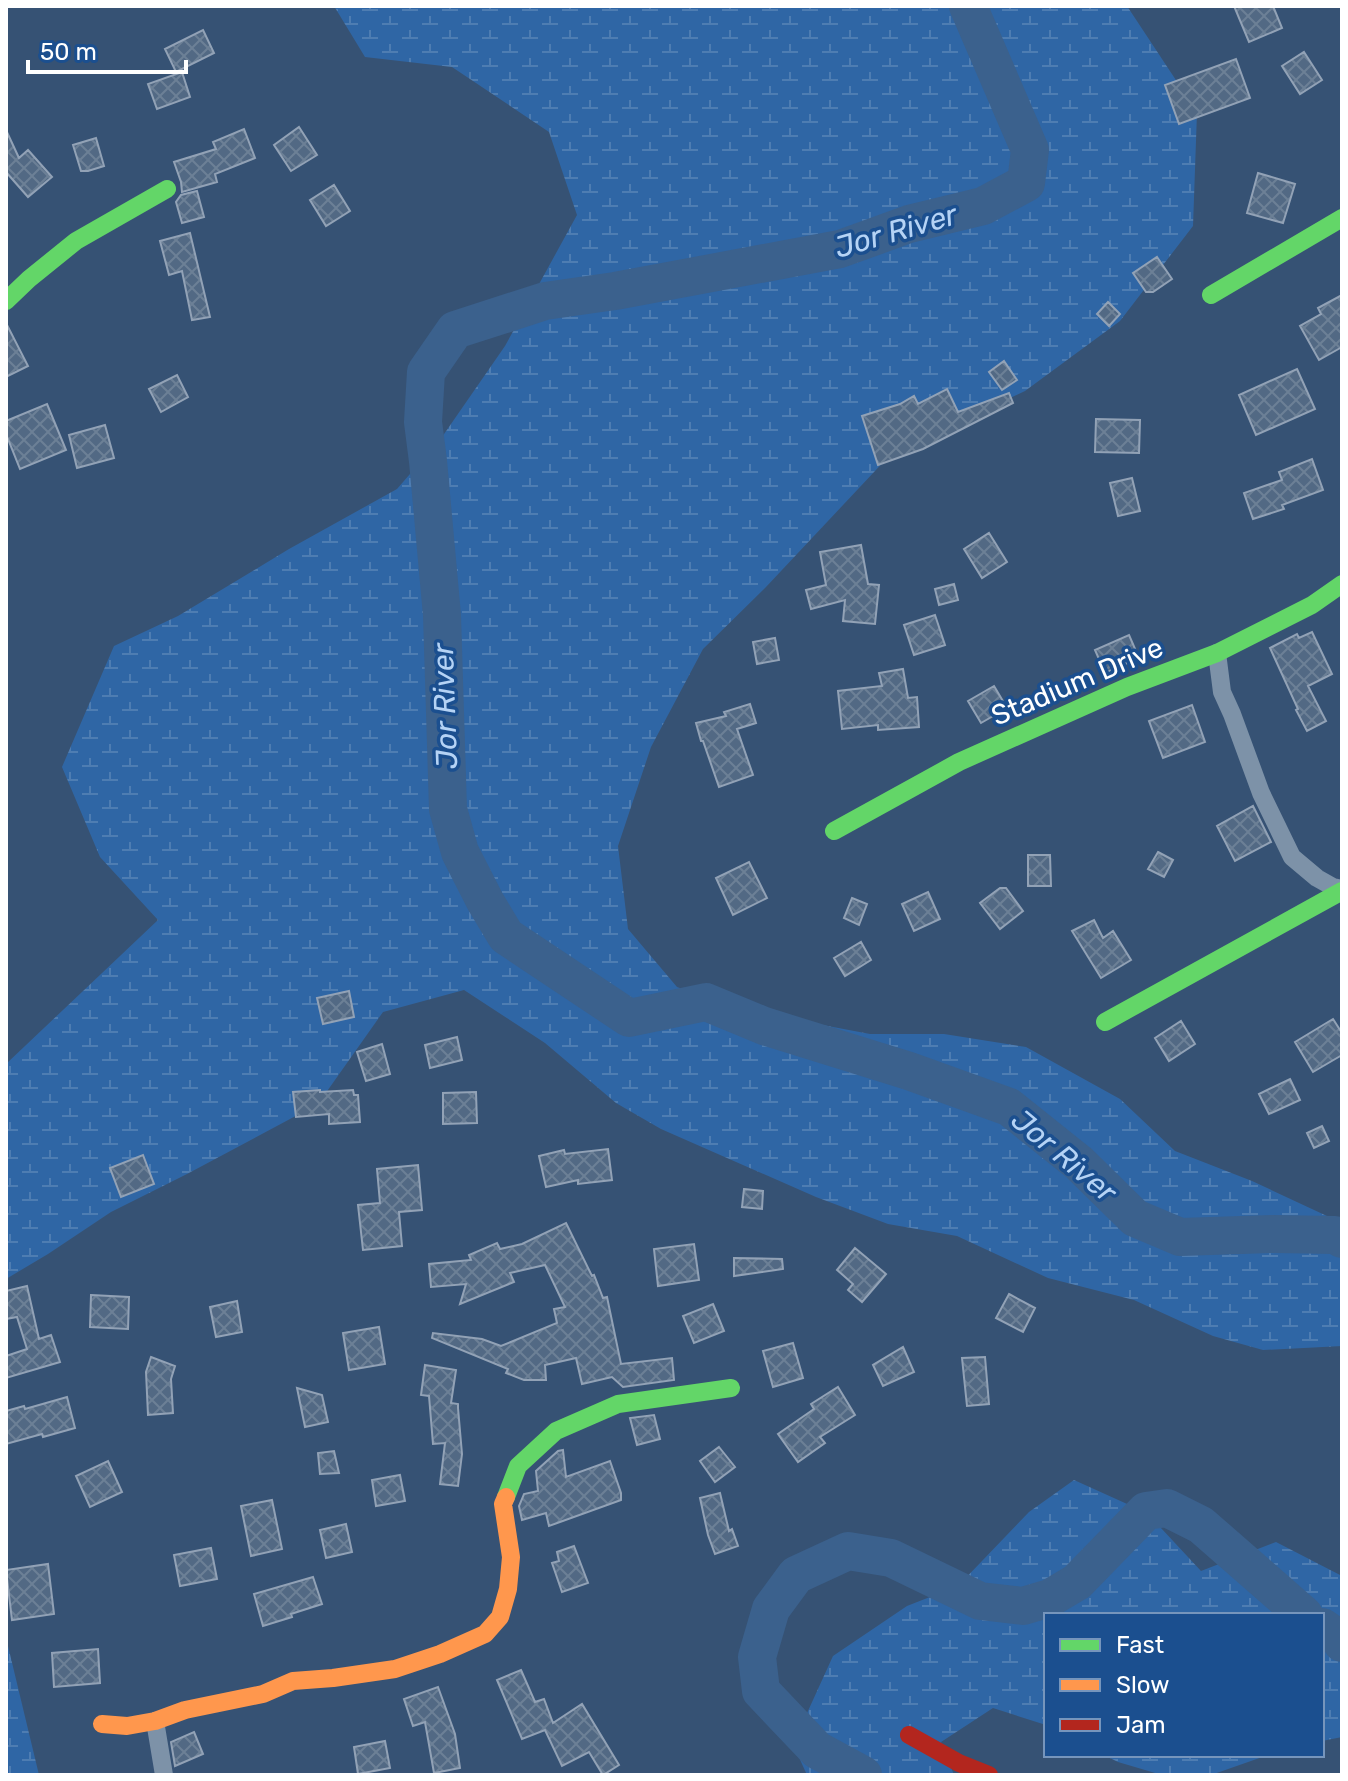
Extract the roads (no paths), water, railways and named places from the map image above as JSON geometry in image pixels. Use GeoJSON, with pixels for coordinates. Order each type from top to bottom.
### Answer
{"type":"FeatureCollection","features":[{"type":"Feature","properties":{"kind":"street"},"geometry":{"type":"LineString","coordinates":[[6,301],[76,241],[167,189]]}},
{"type":"Feature","properties":{"kind":"street"},"geometry":{"type":"LineString","coordinates":[[1211,295],[1342,218]]}},
{"type":"Feature","properties":{"kind":"street","name":"Stadium Drive"},"geometry":{"type":"LineString","coordinates":[[834,831],[959,762],[1127,687],[1217,653],[1312,605],[1342,584]]}},
{"type":"Feature","properties":{"kind":"street"},"geometry":{"type":"LineString","coordinates":[[1217,653],[1222,692],[1261,793],[1292,857],[1317,878],[1342,890]]}},
{"type":"Feature","properties":{"kind":"street"},"geometry":{"type":"LineString","coordinates":[[1105,1022],[1342,890]]}},
{"type":"Feature","properties":{"kind":"street"},"geometry":{"type":"LineString","coordinates":[[102,1724],[127,1726],[155,1721],[185,1710],[263,1694],[293,1681],[395,1669],[485,1634],[500,1617],[508,1589],[511,1557],[503,1504],[518,1466],[556,1431],[618,1404],[731,1388]]}},
{"type":"Feature","properties":{"kind":"street"},"geometry":{"type":"LineString","coordinates":[[155,1721],[164,1775]]}},
{"type":"Feature","properties":{"kind":"street"},"geometry":{"type":"LineString","coordinates":[[909,1735],[959,1763],[989,1775]]}},
{"type":"Feature","properties":{"kind":"waterway","name":"Jor River"},"geometry":{"type":"LineString","coordinates":[[968,6],[1030,150],[1026,183],[983,206],[909,224],[840,249],[545,301],[455,330],[426,372],[423,422],[442,615],[448,809],[460,852],[506,936],[629,1018],[706,1002],[764,1026],[909,1071],[1009,1107],[1079,1163],[1135,1218],[1180,1237],[1273,1234],[1335,1235],[1342,1239]]}},
{"type":"Feature","properties":{"kind":"waterway","name":"Jor River"},"geometry":{"type":"LineString","coordinates":[[863,1775],[817,1750],[761,1691],[757,1657],[771,1609],[796,1575],[848,1551],[891,1558],[980,1601],[1023,1606],[1050,1598],[1077,1582],[1146,1511],[1167,1508],[1201,1525],[1302,1613]]}},
{"type":"Feature","properties":{"kind":"waterway","name":"Jor River"},"geometry":{"type":"LineString","coordinates":[[1324,1628],[1342,1643]]}}]}
